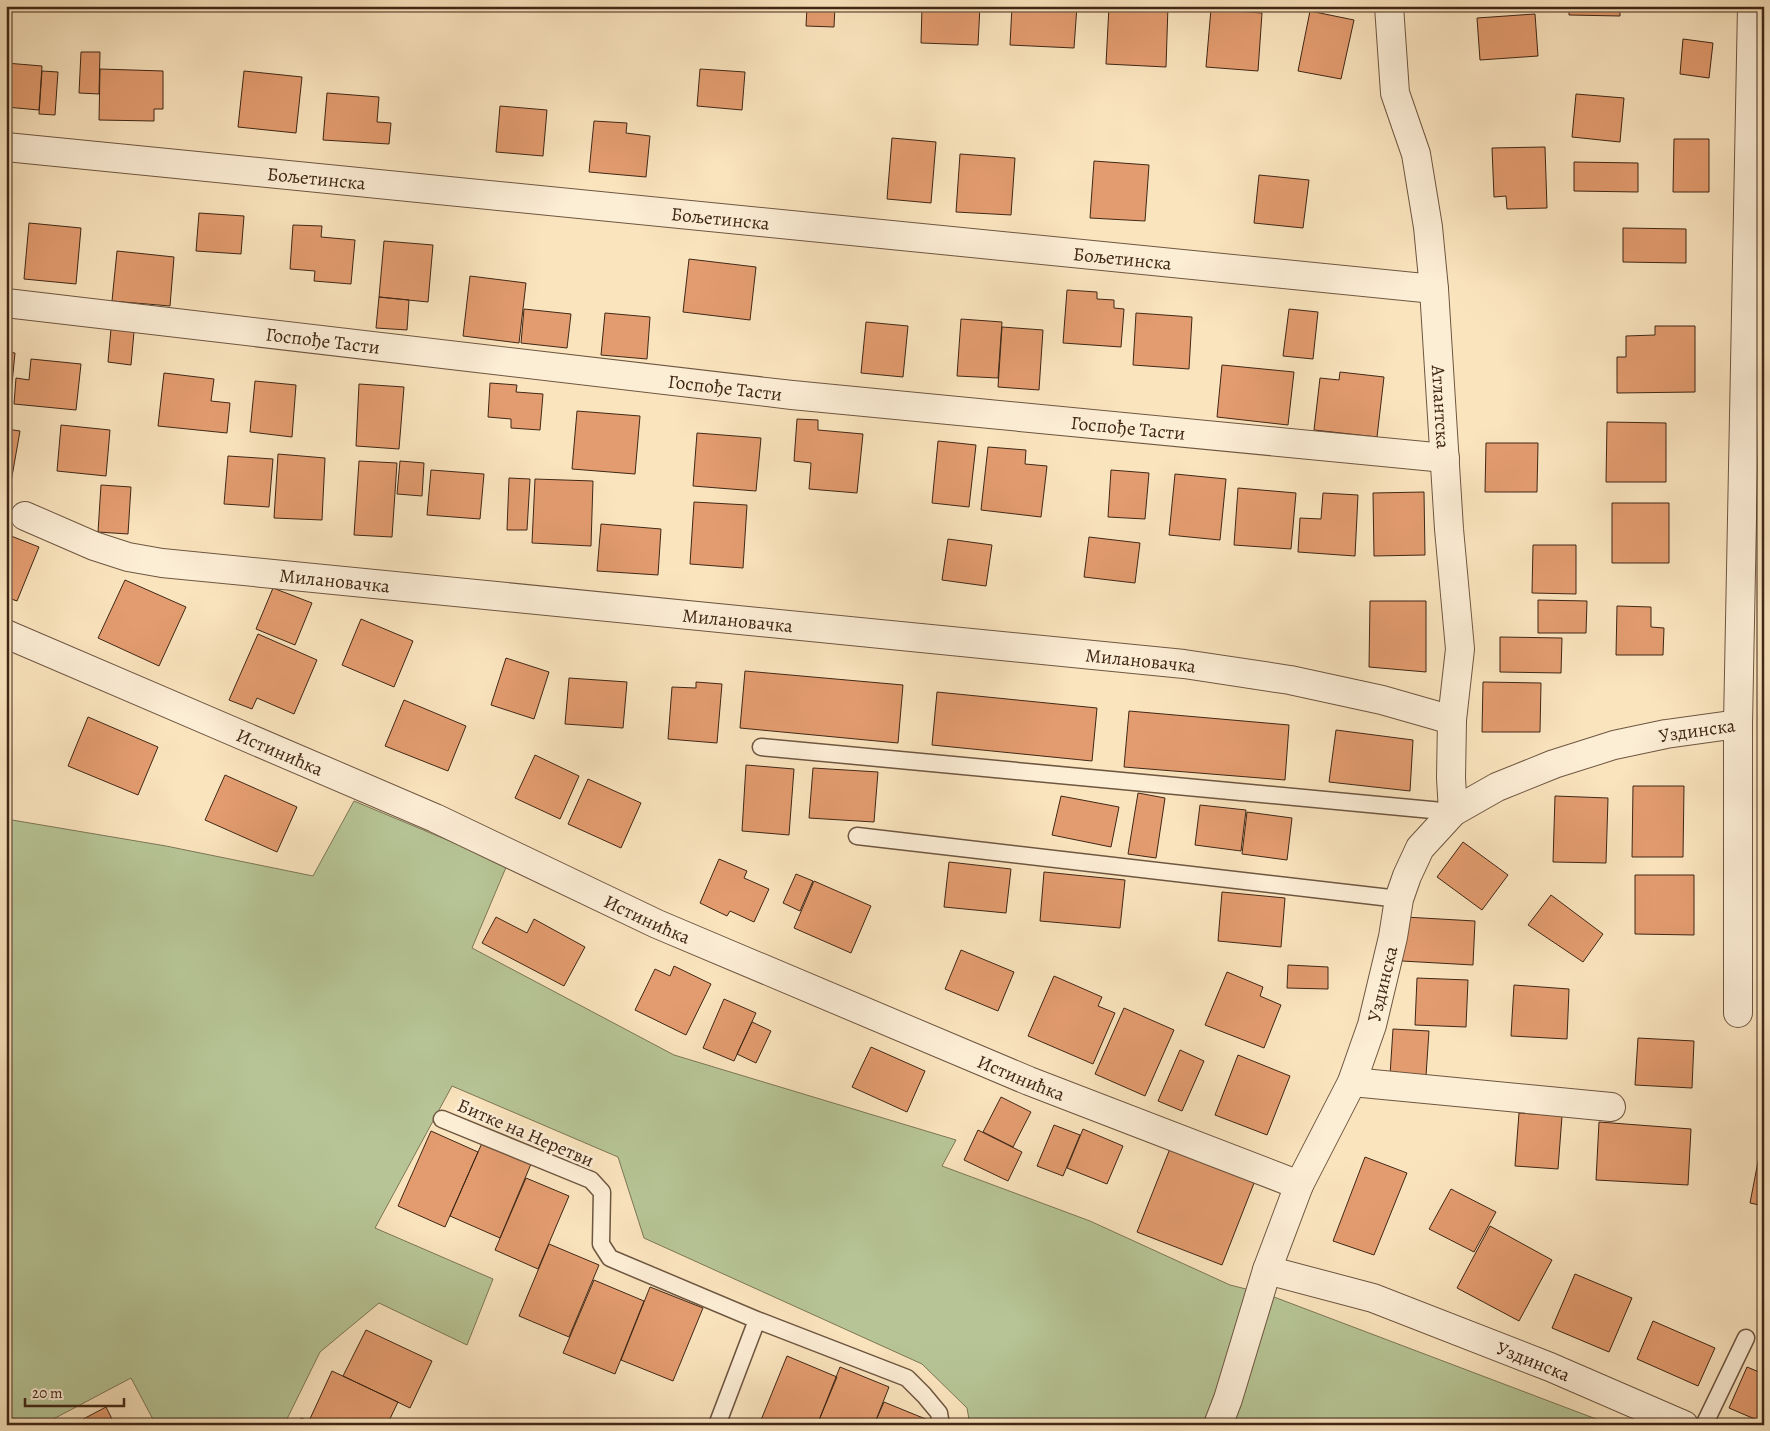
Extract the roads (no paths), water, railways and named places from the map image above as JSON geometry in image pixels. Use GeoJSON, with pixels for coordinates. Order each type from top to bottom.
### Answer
{"type":"FeatureCollection","features":[{"type":"Feature","properties":{"kind":"street","name":"Атлантска"},"geometry":{"type":"LineString","coordinates":[[1389,6],[1395,93],[1418,161],[1428,227],[1434,289],[1460,649],[1452,720],[1451,778],[1453,812]]}},
{"type":"Feature","properties":{"kind":"street","name":"Уздинска"},"geometry":{"type":"LineString","coordinates":[[1218,1425],[1228,1399],[1267,1270],[1299,1185],[1352,1082],[1372,1025],[1393,937],[1399,899],[1420,848],[1453,812],[1497,787],[1554,764],[1614,745],[1666,734],[1738,724],[1752,6]]}},
{"type":"Feature","properties":{"kind":"street","name":"Бољетинска"},"geometry":{"type":"LineString","coordinates":[[6,147],[1434,289]]}},
{"type":"Feature","properties":{"kind":"street","name":"Госпође Тасти"},"geometry":{"type":"LineString","coordinates":[[6,304],[792,395],[1445,458]]}},
{"type":"Feature","properties":{"kind":"street","name":"Милановачка"},"geometry":{"type":"LineString","coordinates":[[26,516],[94,546],[128,557],[162,563],[1184,664],[1290,680],[1382,700],[1452,720]]}},
{"type":"Feature","properties":{"kind":"street","name":"Истинићка"},"geometry":{"type":"LineString","coordinates":[[6,634],[435,818],[657,924],[1029,1081],[1299,1185]]}},
{"type":"Feature","properties":{"kind":"street"},"geometry":{"type":"LineString","coordinates":[[1738,724],[1738,1013]]}},
{"type":"Feature","properties":{"kind":"street"},"geometry":{"type":"LineString","coordinates":[[1352,1082],[1611,1107]]}},
{"type":"Feature","properties":{"kind":"street","name":"Уздинска"},"geometry":{"type":"LineString","coordinates":[[1267,1270],[1373,1298],[1550,1368],[1684,1425]]}},
{"type":"Feature","properties":{"kind":"lane"},"geometry":{"type":"LineString","coordinates":[[761,747],[1453,812]]}},
{"type":"Feature","properties":{"kind":"lane"},"geometry":{"type":"LineString","coordinates":[[858,836],[1399,899]]}},
{"type":"Feature","properties":{"kind":"lane","name":"Битке на Неретви"},"geometry":{"type":"LineString","coordinates":[[442,1119],[591,1180],[602,1192],[601,1244],[610,1258],[757,1320],[907,1378],[939,1413],[941,1425]]}},
{"type":"Feature","properties":{"kind":"lane"},"geometry":{"type":"LineString","coordinates":[[717,1425],[757,1320]]}},
{"type":"Feature","properties":{"kind":"lane"},"geometry":{"type":"LineString","coordinates":[[1704,1425],[1746,1338]]}}]}
